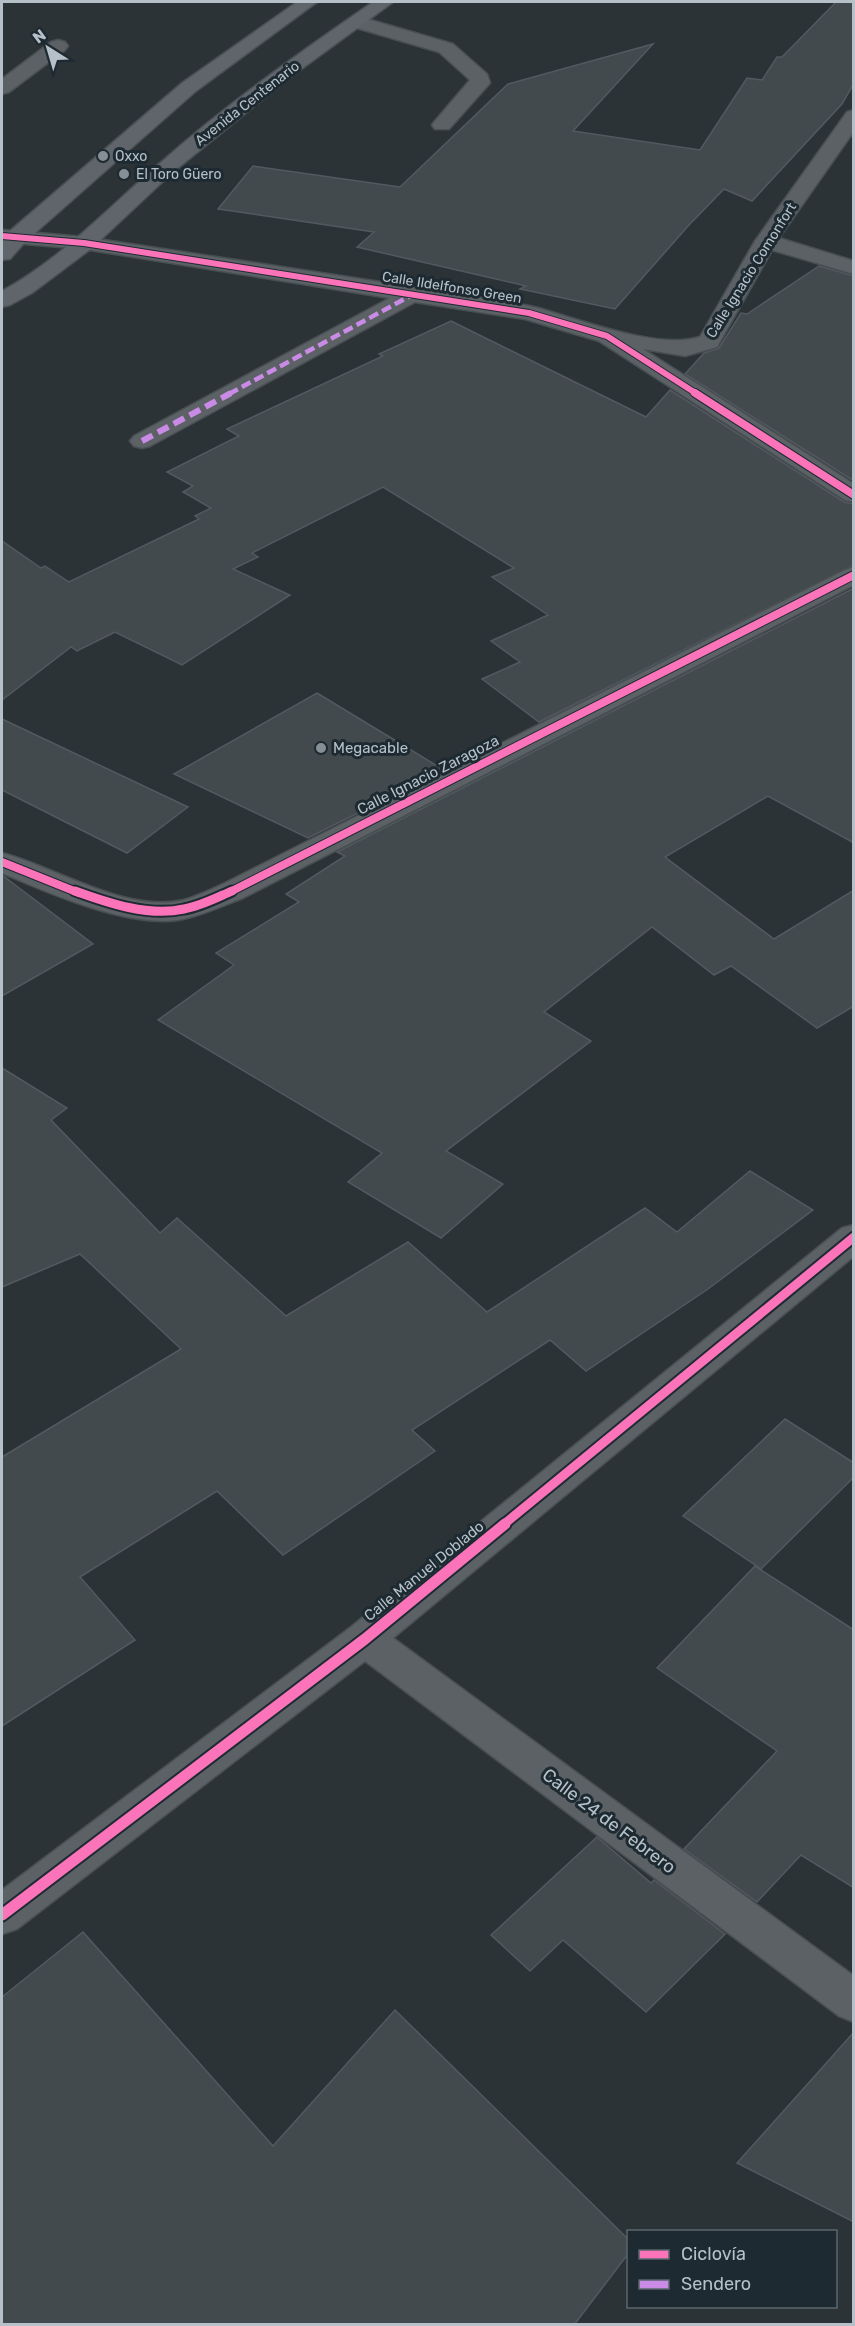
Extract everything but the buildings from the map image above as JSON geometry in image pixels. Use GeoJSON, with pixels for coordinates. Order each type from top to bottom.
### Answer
{"type":"FeatureCollection","features":[{"type":"Feature","properties":{"kind":"main road"},"geometry":{"type":"LineString","coordinates":[[2,254],[10,236],[189,87],[308,2]]}},
{"type":"Feature","properties":{"kind":"main road","name":"Avenida Centenario"},"geometry":{"type":"LineString","coordinates":[[2,300],[24,288],[84,243],[166,168],[269,84],[384,2]]}},
{"type":"Feature","properties":{"kind":"street"},"geometry":{"type":"LineString","coordinates":[[357,22],[446,48],[480,78],[480,83],[442,125]]}},
{"type":"Feature","properties":{"kind":"street"},"geometry":{"type":"LineString","coordinates":[[2,88],[58,46]]}},
{"type":"Feature","properties":{"kind":"street","name":"Calle Ignacio Comonfort"},"geometry":{"type":"LineString","coordinates":[[608,336],[685,349],[709,342],[766,241],[854,116]]}},
{"type":"Feature","properties":{"kind":"street","name":"Calle Ildelfonso Green"},"geometry":{"type":"LineString","coordinates":[[10,236],[84,243],[529,313],[608,336],[854,495]]}},
{"type":"Feature","properties":{"kind":"street"},"geometry":{"type":"LineString","coordinates":[[766,241],[854,268]]}},
{"type":"Feature","properties":{"kind":"street"},"geometry":{"type":"LineString","coordinates":[[142,441],[412,295]]}},
{"type":"Feature","properties":{"kind":"street","name":"Calle Ignacio Zaragoza"},"geometry":{"type":"LineString","coordinates":[[2,862],[53,885],[136,908],[169,911],[196,906],[233,891],[854,575]]}},
{"type":"Feature","properties":{"kind":"street","name":"Calle Manuel Doblado"},"geometry":{"type":"LineString","coordinates":[[2,1915],[365,1639],[854,1237]]}},
{"type":"Feature","properties":{"kind":"street","name":"Calle 24 de Febrero"},"geometry":{"type":"LineString","coordinates":[[365,1639],[854,2002]]}},
{"type":"Feature","properties":{"kind":"marked path"},"geometry":{"type":"LineString","coordinates":[[142,441],[412,295]]}},
{"type":"Feature","properties":{"kind":"cycle path"},"geometry":{"type":"LineString","coordinates":[[2,236],[84,243],[492,306],[529,313],[607,336],[854,495]]}},
{"type":"Feature","properties":{"kind":"cycle path"},"geometry":{"type":"LineString","coordinates":[[2,862],[62,887],[126,906],[168,911],[201,904],[233,891],[854,575]]}},
{"type":"Feature","properties":{"kind":"cycle path"},"geometry":{"type":"LineString","coordinates":[[2,1915],[365,1639],[854,1237]]}},
{"type":"Feature","properties":{"kind":"place","name":"Oxxo"},"geometry":{"type":"Point","coordinates":[103,156]}},
{"type":"Feature","properties":{"kind":"place","name":"El Toro Güero"},"geometry":{"type":"Point","coordinates":[124,174]}},
{"type":"Feature","properties":{"kind":"place","name":"Megacable"},"geometry":{"type":"Point","coordinates":[321,748]}}]}
